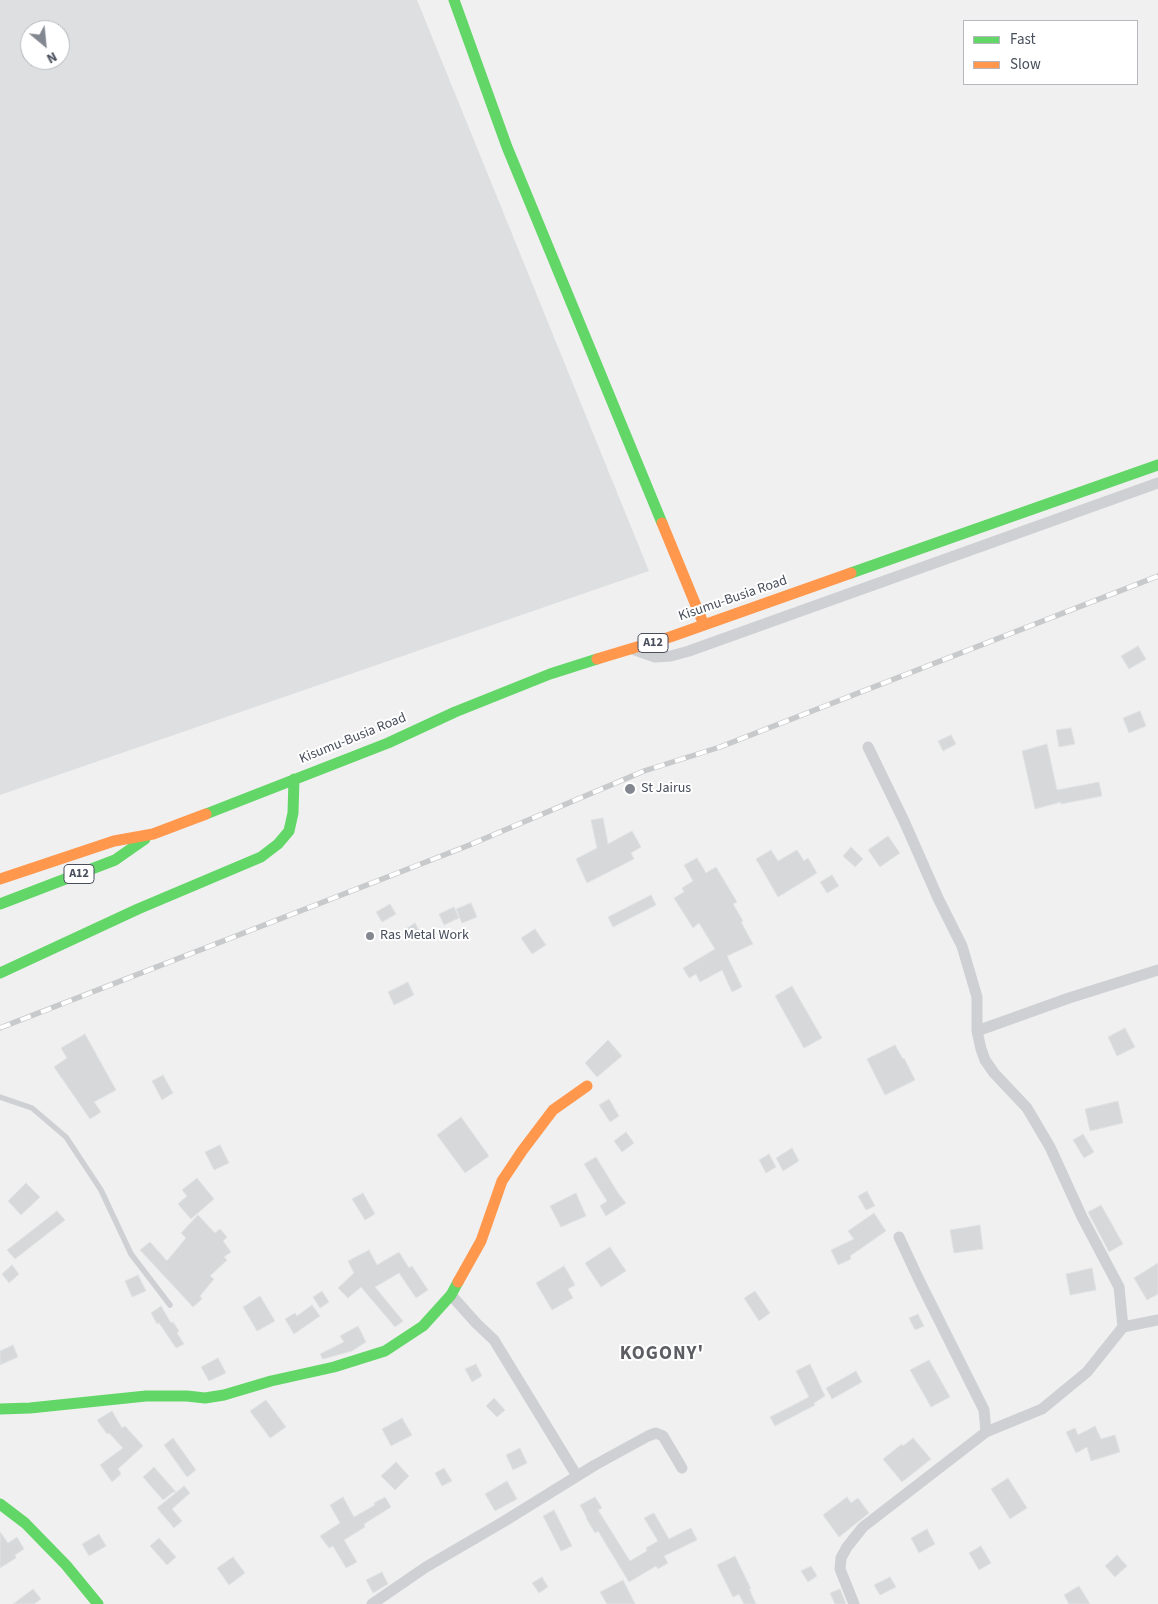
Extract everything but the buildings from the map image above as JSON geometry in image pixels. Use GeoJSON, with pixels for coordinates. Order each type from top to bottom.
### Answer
{"type":"FeatureCollection","features":[{"type":"Feature","properties":{"kind":"main road"},"geometry":{"type":"LineString","coordinates":[[454,0],[507,147],[704,625]]}},
{"type":"Feature","properties":{"kind":"main road","name":"Kisumu-Busia Road"},"geometry":{"type":"LineString","coordinates":[[153,834],[388,743],[456,712],[550,674],[704,625],[1158,465]]}},
{"type":"Feature","properties":{"kind":"main road"},"geometry":{"type":"LineString","coordinates":[[0,973],[130,913],[260,857],[278,844],[289,831],[293,813],[294,779]]}},
{"type":"Feature","properties":{"kind":"main road","name":"A12"},"geometry":{"type":"LineString","coordinates":[[0,879],[114,841],[153,834]]}},
{"type":"Feature","properties":{"kind":"main road","name":"A12"},"geometry":{"type":"LineString","coordinates":[[0,904],[114,860],[153,834]]}},
{"type":"Feature","properties":{"kind":"main road"},"geometry":{"type":"LineString","coordinates":[[0,1409],[30,1408],[146,1396],[205,1398],[224,1395],[271,1381],[334,1367],[385,1351],[424,1326],[450,1295],[481,1241],[502,1181],[553,1110],[587,1086]]}},
{"type":"Feature","properties":{"kind":"main road"},"geometry":{"type":"LineString","coordinates":[[0,1504],[25,1523],[66,1565],[98,1604]]}},
{"type":"Feature","properties":{"kind":"street"},"geometry":{"type":"LineString","coordinates":[[633,649],[655,658],[689,651],[1158,483]]}},
{"type":"Feature","properties":{"kind":"street"},"geometry":{"type":"LineString","coordinates":[[868,747],[962,946],[976,997],[977,1030],[985,1060],[994,1073],[1027,1108],[1050,1147],[1082,1217],[1119,1287],[1123,1327]]}},
{"type":"Feature","properties":{"kind":"street"},"geometry":{"type":"LineString","coordinates":[[977,1030],[1158,970]]}},
{"type":"Feature","properties":{"kind":"street"},"geometry":{"type":"LineString","coordinates":[[899,1237],[984,1410],[986,1432]]}},
{"type":"Feature","properties":{"kind":"street"},"geometry":{"type":"LineString","coordinates":[[450,1295],[494,1340],[577,1476]]}},
{"type":"Feature","properties":{"kind":"street"},"geometry":{"type":"LineString","coordinates":[[854,1604],[840,1569],[841,1558],[847,1547],[864,1527],[986,1432],[1042,1409],[1087,1372],[1123,1327],[1158,1320]]}},
{"type":"Feature","properties":{"kind":"street"},"geometry":{"type":"LineString","coordinates":[[372,1604],[426,1567],[640,1440],[656,1433],[663,1436],[682,1468]]}},
{"type":"Feature","properties":{"kind":"lane"},"geometry":{"type":"LineString","coordinates":[[0,1097],[32,1108],[66,1137],[100,1190],[131,1254],[170,1305]]}},
{"type":"Feature","properties":{"kind":"shaded area"},"geometry":{"type":"Polygon","coordinates":[[[0,0],[417,0],[649,571],[0,795],[0,0]]]}},
{"type":"Feature","properties":{"kind":"railway"},"geometry":{"type":"LineString","coordinates":[[0,1028],[467,846],[644,771],[720,747],[1158,576]]}},
{"type":"Feature","properties":{"kind":"traffic: fast"},"geometry":{"type":"LineString","coordinates":[[454,0],[507,147],[662,523]]}},
{"type":"Feature","properties":{"kind":"traffic: fast"},"geometry":{"type":"LineString","coordinates":[[851,573],[1158,465]]}},
{"type":"Feature","properties":{"kind":"traffic: fast"},"geometry":{"type":"LineString","coordinates":[[206,814],[388,743],[455,712],[550,674],[597,659]]}},
{"type":"Feature","properties":{"kind":"traffic: fast"},"geometry":{"type":"LineString","coordinates":[[0,973],[138,909],[261,857],[278,844],[289,831],[293,813],[294,779]]}},
{"type":"Feature","properties":{"kind":"traffic: fast"},"geometry":{"type":"LineString","coordinates":[[0,904],[115,860],[145,839]]}},
{"type":"Feature","properties":{"kind":"traffic: fast"},"geometry":{"type":"LineString","coordinates":[[0,1409],[30,1408],[146,1396],[205,1398],[224,1395],[271,1381],[334,1367],[385,1351],[423,1326],[451,1295],[458,1282]]}},
{"type":"Feature","properties":{"kind":"traffic: fast"},"geometry":{"type":"LineString","coordinates":[[0,1504],[25,1523],[66,1565],[98,1604]]}},
{"type":"Feature","properties":{"kind":"traffic: slow"},"geometry":{"type":"LineString","coordinates":[[662,523],[704,625]]}},
{"type":"Feature","properties":{"kind":"traffic: slow"},"geometry":{"type":"LineString","coordinates":[[597,659],[670,637],[851,573]]}},
{"type":"Feature","properties":{"kind":"traffic: slow"},"geometry":{"type":"LineString","coordinates":[[0,879],[114,841],[153,834],[206,814]]}},
{"type":"Feature","properties":{"kind":"traffic: slow"},"geometry":{"type":"LineString","coordinates":[[458,1282],[481,1241],[502,1181],[553,1110],[587,1086]]}},
{"type":"Feature","properties":{"kind":"place","name":"St Jairus"},"geometry":{"type":"Point","coordinates":[630,789]}},
{"type":"Feature","properties":{"kind":"place","name":"Ras Metal Work"},"geometry":{"type":"Point","coordinates":[370,936]}},
{"type":"Feature","properties":{"kind":"district","name":"KOGONY'"},"geometry":{"type":"Point","coordinates":[662,1355]}}]}
